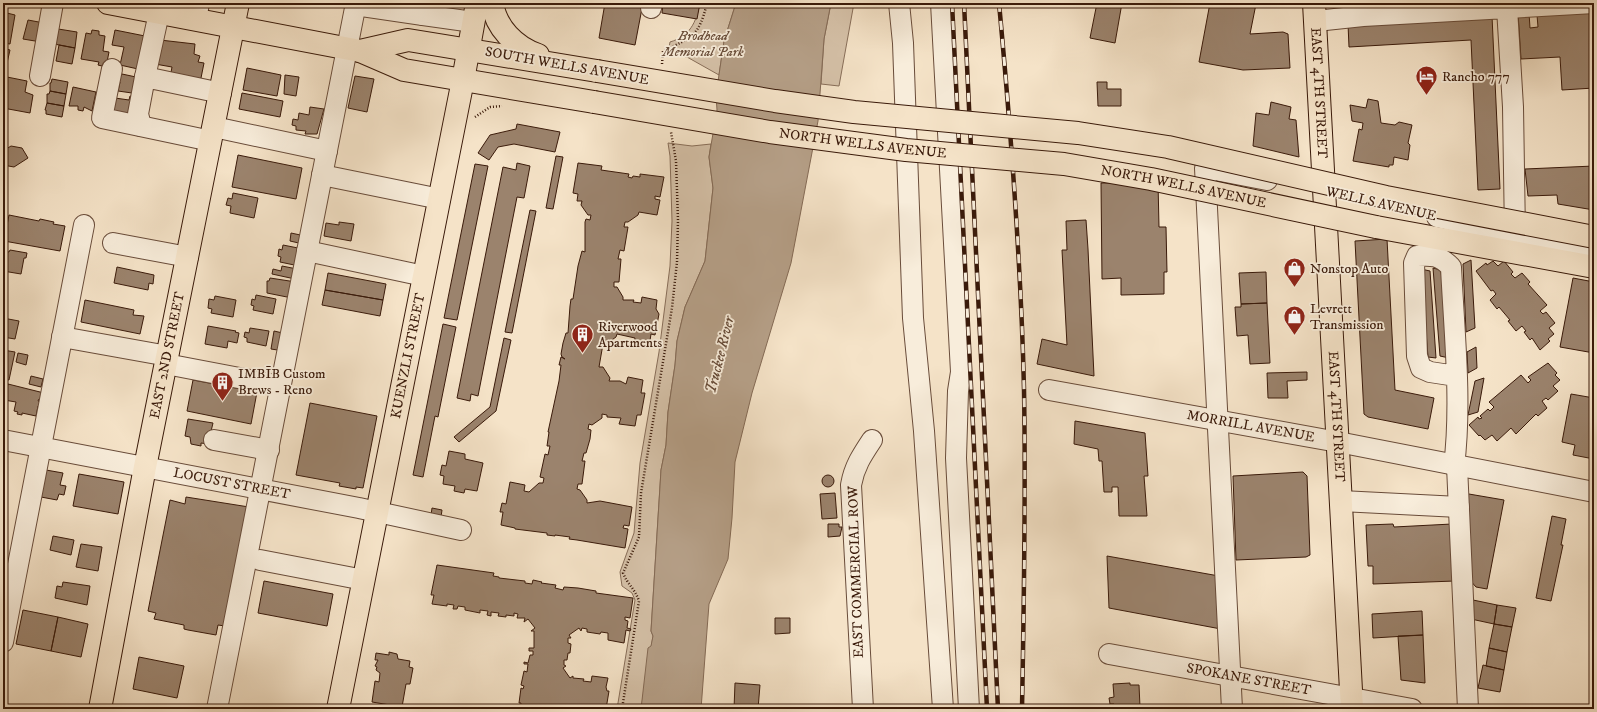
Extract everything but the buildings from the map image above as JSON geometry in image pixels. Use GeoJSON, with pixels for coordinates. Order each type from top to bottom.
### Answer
{"type":"FeatureCollection","features":[{"type":"Feature","properties":{"kind":"main road","name":"EAST 2ND STREET"},"geometry":{"type":"LineString","coordinates":[[100,709],[145,467],[213,134],[238,3]]}},
{"type":"Feature","properties":{"kind":"main road"},"geometry":{"type":"LineString","coordinates":[[492,3],[498,21],[512,40],[530,53],[570,66]]}},
{"type":"Feature","properties":{"kind":"main road","name":"SOUTH WELLS AVENUE"},"geometry":{"type":"LineString","coordinates":[[113,4],[159,13],[198,12],[234,28],[353,49],[404,70],[770,132]]}},
{"type":"Feature","properties":{"kind":"main road","name":"EAST 4TH STREET"},"geometry":{"type":"LineString","coordinates":[[1315,12],[1352,704]]}},
{"type":"Feature","properties":{"kind":"main road","name":"KUENZLI STREET"},"geometry":{"type":"LineString","coordinates":[[338,709],[464,80],[475,13]]}},
{"type":"Feature","properties":{"kind":"main road","name":"SOUTH WELLS AVENUE"},"geometry":{"type":"LineString","coordinates":[[353,49],[408,40],[775,101],[861,113],[1078,133],[1168,147],[1386,197],[1594,237]]}},
{"type":"Feature","properties":{"kind":"main road","name":"NORTH WELLS AVENUE"},"geometry":{"type":"LineString","coordinates":[[770,132],[906,150],[1064,164],[1151,179],[1454,243],[1594,267]]}},
{"type":"Feature","properties":{"kind":"street"},"geometry":{"type":"LineString","coordinates":[[40,76],[53,3]]}},
{"type":"Feature","properties":{"kind":"street"},"geometry":{"type":"LineString","coordinates":[[899,3],[903,43],[913,318],[924,431],[943,709]]}},
{"type":"Feature","properties":{"kind":"street"},"geometry":{"type":"LineString","coordinates":[[941,3],[961,372],[958,391],[956,458],[969,709]]}},
{"type":"Feature","properties":{"kind":"street"},"geometry":{"type":"LineString","coordinates":[[1315,12],[1363,16],[1594,3]]}},
{"type":"Feature","properties":{"kind":"street"},"geometry":{"type":"LineString","coordinates":[[217,709],[322,175],[353,49],[355,4],[475,13]]}},
{"type":"Feature","properties":{"kind":"street"},"geometry":{"type":"LineString","coordinates":[[1508,8],[1513,107],[1515,235]]}},
{"type":"Feature","properties":{"kind":"street"},"geometry":{"type":"LineString","coordinates":[[141,126],[138,114],[159,13]]}},
{"type":"Feature","properties":{"kind":"street"},"geometry":{"type":"LineString","coordinates":[[112,69],[102,118],[141,126],[213,134],[327,151]]}},
{"type":"Feature","properties":{"kind":"street"},"geometry":{"type":"LineString","coordinates":[[145,77],[221,93]]}},
{"type":"Feature","properties":{"kind":"street","name":"WELLS AVENUE"},"geometry":{"type":"LineString","coordinates":[[1218,420],[1205,168],[1325,192],[1556,244],[1594,248]]}},
{"type":"Feature","properties":{"kind":"street"},"geometry":{"type":"LineString","coordinates":[[322,175],[440,199]]}},
{"type":"Feature","properties":{"kind":"street"},"geometry":{"type":"LineString","coordinates":[[3,642],[84,225]]}},
{"type":"Feature","properties":{"kind":"street"},"geometry":{"type":"LineString","coordinates":[[113,242],[188,257]]}},
{"type":"Feature","properties":{"kind":"street","name":"WELLS AVENUE"},"geometry":{"type":"LineString","coordinates":[[1556,244],[1594,257]]}},
{"type":"Feature","properties":{"kind":"street"},"geometry":{"type":"LineString","coordinates":[[307,251],[424,276]]}},
{"type":"Feature","properties":{"kind":"street"},"geometry":{"type":"LineString","coordinates":[[1456,376],[1430,372],[1421,368],[1417,356],[1414,263],[1417,256],[1431,255],[1442,258],[1451,266],[1456,376],[1457,444],[1455,466],[1468,709]]}},
{"type":"Feature","properties":{"kind":"street"},"geometry":{"type":"LineString","coordinates":[[62,337],[281,386]]}},
{"type":"Feature","properties":{"kind":"street","name":"MORRILL AVENUE"},"geometry":{"type":"LineString","coordinates":[[1049,390],[1338,442],[1594,492]]}},
{"type":"Feature","properties":{"kind":"street"},"geometry":{"type":"LineString","coordinates":[[1218,420],[1232,709]]}},
{"type":"Feature","properties":{"kind":"street","name":"LOCUST STREET"},"geometry":{"type":"LineString","coordinates":[[3,440],[261,489],[461,530]]}},
{"type":"Feature","properties":{"kind":"street"},"geometry":{"type":"LineString","coordinates":[[214,440],[268,450]]}},
{"type":"Feature","properties":{"kind":"street","name":"EAST COMMERCIAL ROW"},"geometry":{"type":"LineString","coordinates":[[863,709],[851,485],[857,464],[872,440]]}},
{"type":"Feature","properties":{"kind":"street"},"geometry":{"type":"LineString","coordinates":[[1341,501],[1458,507]]}},
{"type":"Feature","properties":{"kind":"street"},"geometry":{"type":"LineString","coordinates":[[260,560],[364,580]]}},
{"type":"Feature","properties":{"kind":"street","name":"SPOKANE STREET"},"geometry":{"type":"LineString","coordinates":[[1109,654],[1230,676],[1352,704],[1412,709]]}},
{"type":"Feature","properties":{"kind":"path"},"geometry":{"type":"LineString","coordinates":[[661,70],[663,51],[690,38],[702,24],[708,3]]}},
{"type":"Feature","properties":{"kind":"path"},"geometry":{"type":"LineString","coordinates":[[471,122],[475,117],[490,107],[508,105]]}},
{"type":"Feature","properties":{"kind":"path"},"geometry":{"type":"LineString","coordinates":[[622,709],[639,601],[636,590],[627,582],[624,573],[638,537],[640,493],[672,308],[677,262],[678,220],[676,161],[670,126]]}},
{"type":"Feature","properties":{"kind":"green space","name":"Brodhead Memorial Park"},"geometry":{"type":"Polygon","coordinates":[[[700,3],[736,3],[724,41],[719,75],[687,57],[668,53],[670,42],[683,36],[691,28],[700,3]]]}},
{"type":"Feature","properties":{"kind":"green space"},"geometry":{"type":"Polygon","coordinates":[[[831,3],[854,3],[839,86],[821,84],[824,39],[831,3]]]}},
{"type":"Feature","properties":{"kind":"green space"},"geometry":{"type":"Polygon","coordinates":[[[668,143],[692,146],[711,144],[709,157],[713,188],[705,261],[685,307],[677,341],[668,412],[666,445],[661,470],[651,631],[653,636],[641,709],[617,709],[635,600],[632,593],[622,586],[620,572],[634,533],[640,463],[659,352],[670,266],[672,221],[670,156],[668,143]]]}},
{"type":"Feature","properties":{"kind":"water","name":"Truckee River"},"geometry":{"type":"Polygon","coordinates":[[[736,3],[831,3],[824,39],[818,121],[791,263],[752,393],[735,462],[728,559],[709,604],[701,709],[641,709],[648,648],[651,646],[653,636],[651,631],[661,470],[666,445],[668,412],[677,341],[685,307],[705,261],[713,188],[709,157],[717,110],[716,95],[724,41],[736,3]]]}},
{"type":"Feature","properties":{"kind":"railway"},"geometry":{"type":"LineString","coordinates":[[952,3],[987,709]]}},
{"type":"Feature","properties":{"kind":"railway"},"geometry":{"type":"LineString","coordinates":[[964,3],[998,709]]}},
{"type":"Feature","properties":{"kind":"railway"},"geometry":{"type":"LineString","coordinates":[[999,3],[1015,196],[1023,341],[1025,509],[1022,709]]}},
{"type":"Feature","properties":{"kind":"place","name":"Rancho 777"},"geometry":{"type":"Point","coordinates":[1426,96]}},
{"type":"Feature","properties":{"kind":"place","name":"Nonstop Auto"},"geometry":{"type":"Point","coordinates":[1295,288]}},
{"type":"Feature","properties":{"kind":"place","name":"Levrett Transmission"},"geometry":{"type":"Point","coordinates":[1294,336]}},
{"type":"Feature","properties":{"kind":"place","name":"Riverwood Apartments"},"geometry":{"type":"Point","coordinates":[582,354]}},
{"type":"Feature","properties":{"kind":"place","name":"IMBĪB Custom Brews - Reno"},"geometry":{"type":"Point","coordinates":[222,402]}}]}
